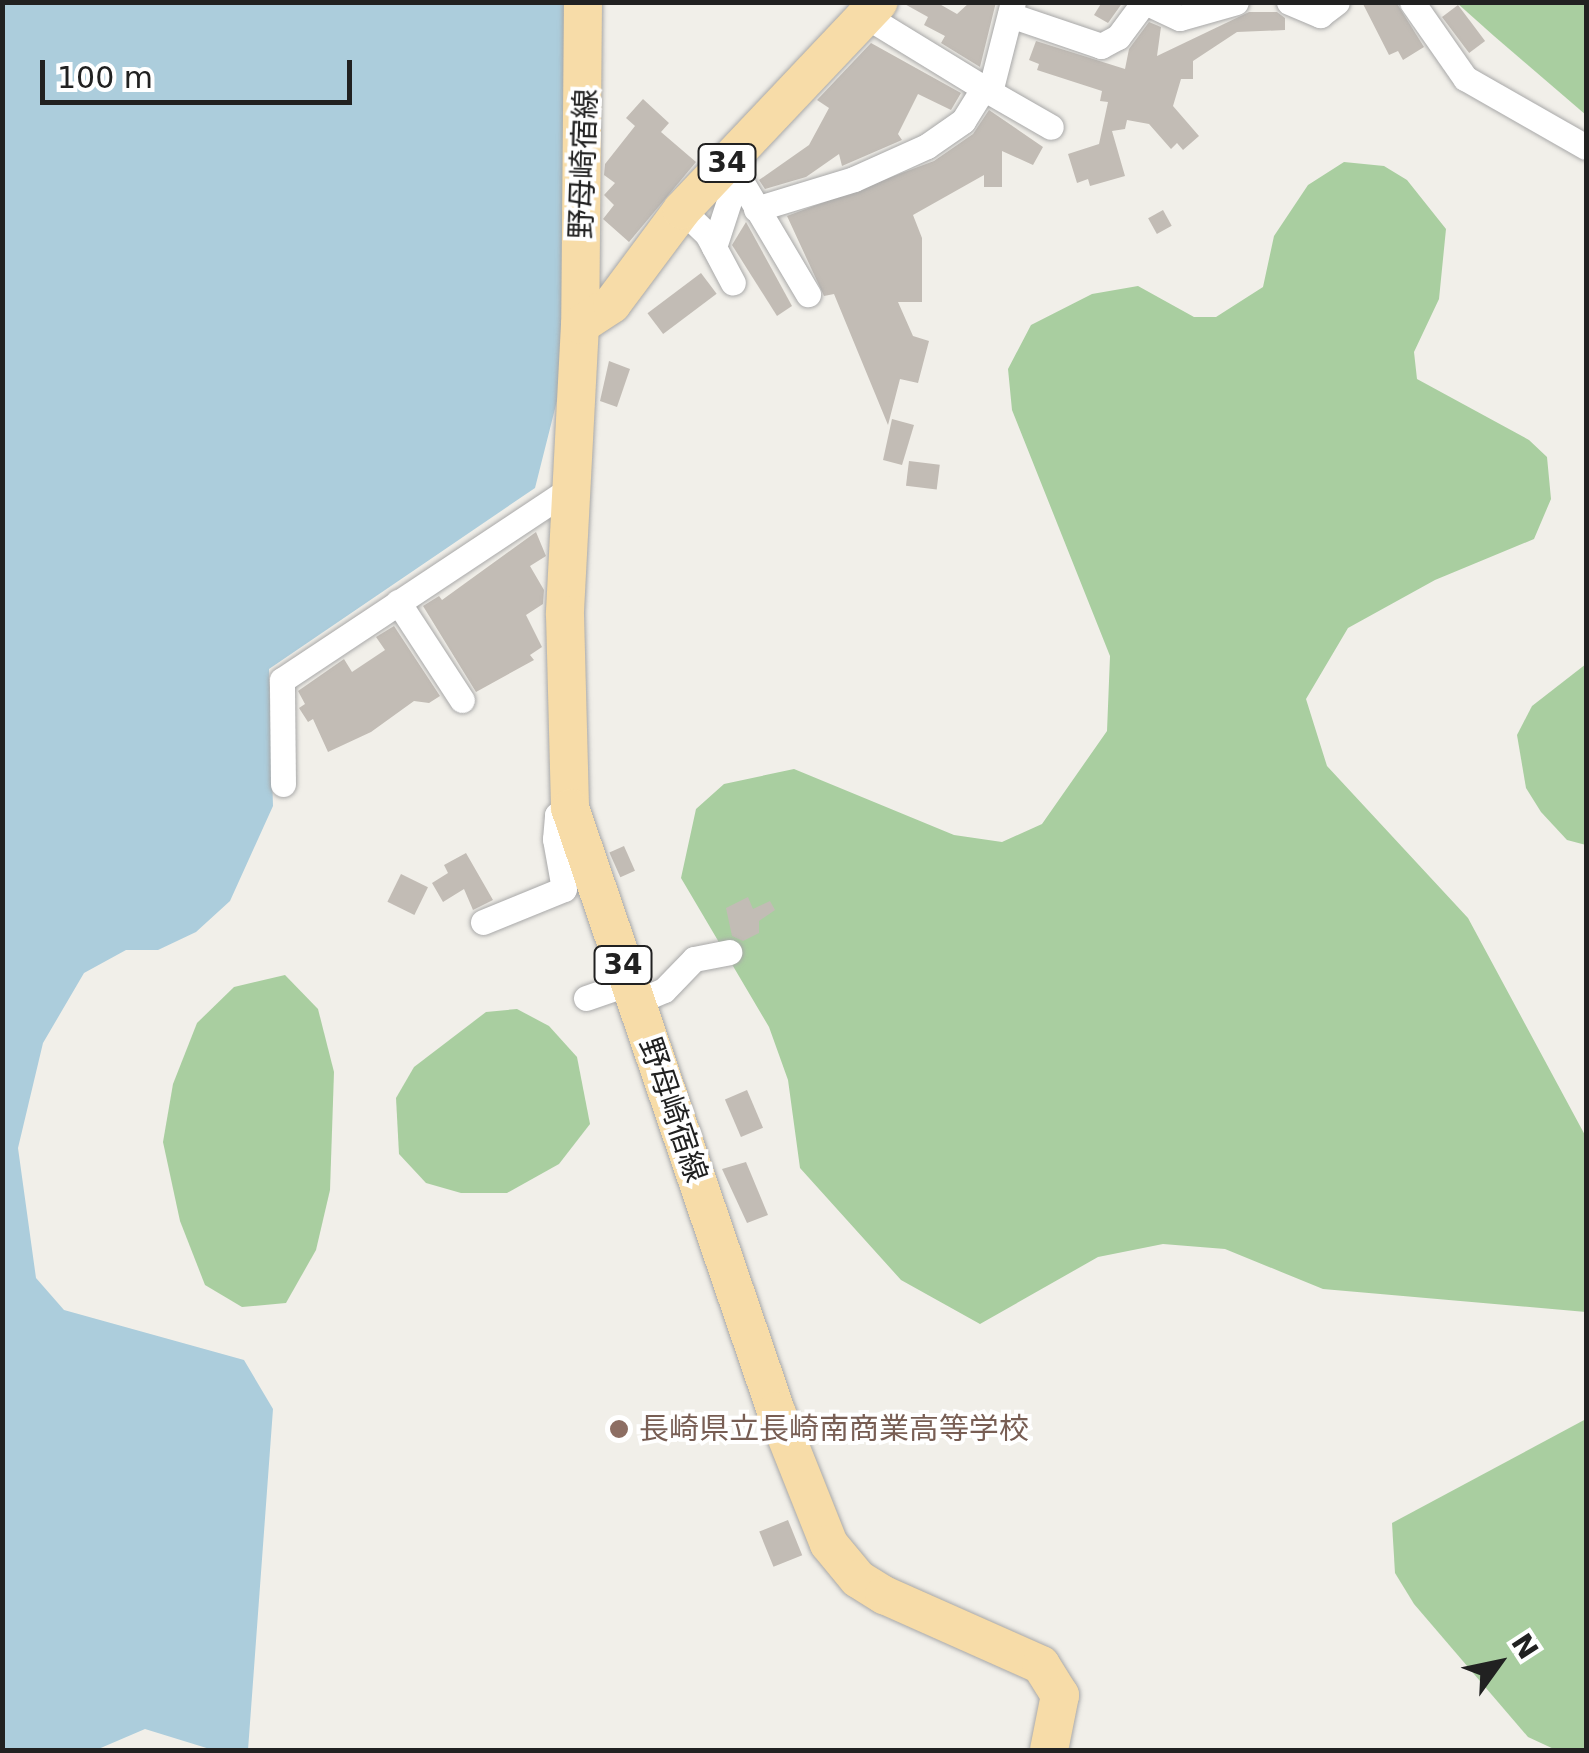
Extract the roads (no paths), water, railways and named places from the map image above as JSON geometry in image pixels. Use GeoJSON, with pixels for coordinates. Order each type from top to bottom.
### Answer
{"type":"FeatureCollection","features":[{"type":"Feature","properties":{"kind":"main road","name":"野母崎宿線"},"geometry":{"type":"LineString","coordinates":[[584,10],[580,325],[567,491],[563,733],[570,808],[776,1412],[829,1544],[858,1579],[884,1595],[1041,1665],[1060,1695],[1050,1750]]}},
{"type":"Feature","properties":{"kind":"main road","name":"34"},"geometry":{"type":"LineString","coordinates":[[580,325],[612,304],[682,210],[872,10]]}},
{"type":"Feature","properties":{"kind":"street"},"geometry":{"type":"LineString","coordinates":[[756,209],[854,180],[927,146],[963,121],[987,90],[1012,9],[1100,46],[1118,37],[1144,2],[1180,18],[1236,2]]}},
{"type":"Feature","properties":{"kind":"street"},"geometry":{"type":"LineString","coordinates":[[1289,2],[1320,16],[1337,2]]}},
{"type":"Feature","properties":{"kind":"street"},"geometry":{"type":"LineString","coordinates":[[1412,2],[1465,78],[1586,147]]}},
{"type":"Feature","properties":{"kind":"street"},"geometry":{"type":"LineString","coordinates":[[872,10],[987,90],[1050,128]]}},
{"type":"Feature","properties":{"kind":"street"},"geometry":{"type":"LineString","coordinates":[[723,167],[756,209],[808,294]]}},
{"type":"Feature","properties":{"kind":"street"},"geometry":{"type":"LineString","coordinates":[[714,247],[732,192],[723,167]]}},
{"type":"Feature","properties":{"kind":"street"},"geometry":{"type":"LineString","coordinates":[[682,210],[714,247],[733,283]]}},
{"type":"Feature","properties":{"kind":"street"},"geometry":{"type":"LineString","coordinates":[[283,784],[282,680],[567,491]]}},
{"type":"Feature","properties":{"kind":"street"},"geometry":{"type":"LineString","coordinates":[[398,602],[462,700]]}},
{"type":"Feature","properties":{"kind":"street"},"geometry":{"type":"LineString","coordinates":[[483,922],[564,889],[554,839],[557,815],[570,808]]}},
{"type":"Feature","properties":{"kind":"street"},"geometry":{"type":"LineString","coordinates":[[586,998],[664,990],[694,959],[729,952]]}},
{"type":"Feature","properties":{"kind":"water"},"geometry":{"type":"Polygon","coordinates":[[[3,3],[572,3],[565,369],[535,488],[269,669],[273,806],[230,901],[196,932],[158,950],[126,950],[84,973],[43,1043],[18,1148],[36,1278],[64,1310],[244,1360],[273,1409],[248,1750],[213,1750],[145,1729],[96,1750],[3,1750],[3,3]]]}},
{"type":"Feature","properties":{"kind":"place","name":"長崎県立長崎南商業高等学校"},"geometry":{"type":"Point","coordinates":[619,1429]}}]}
